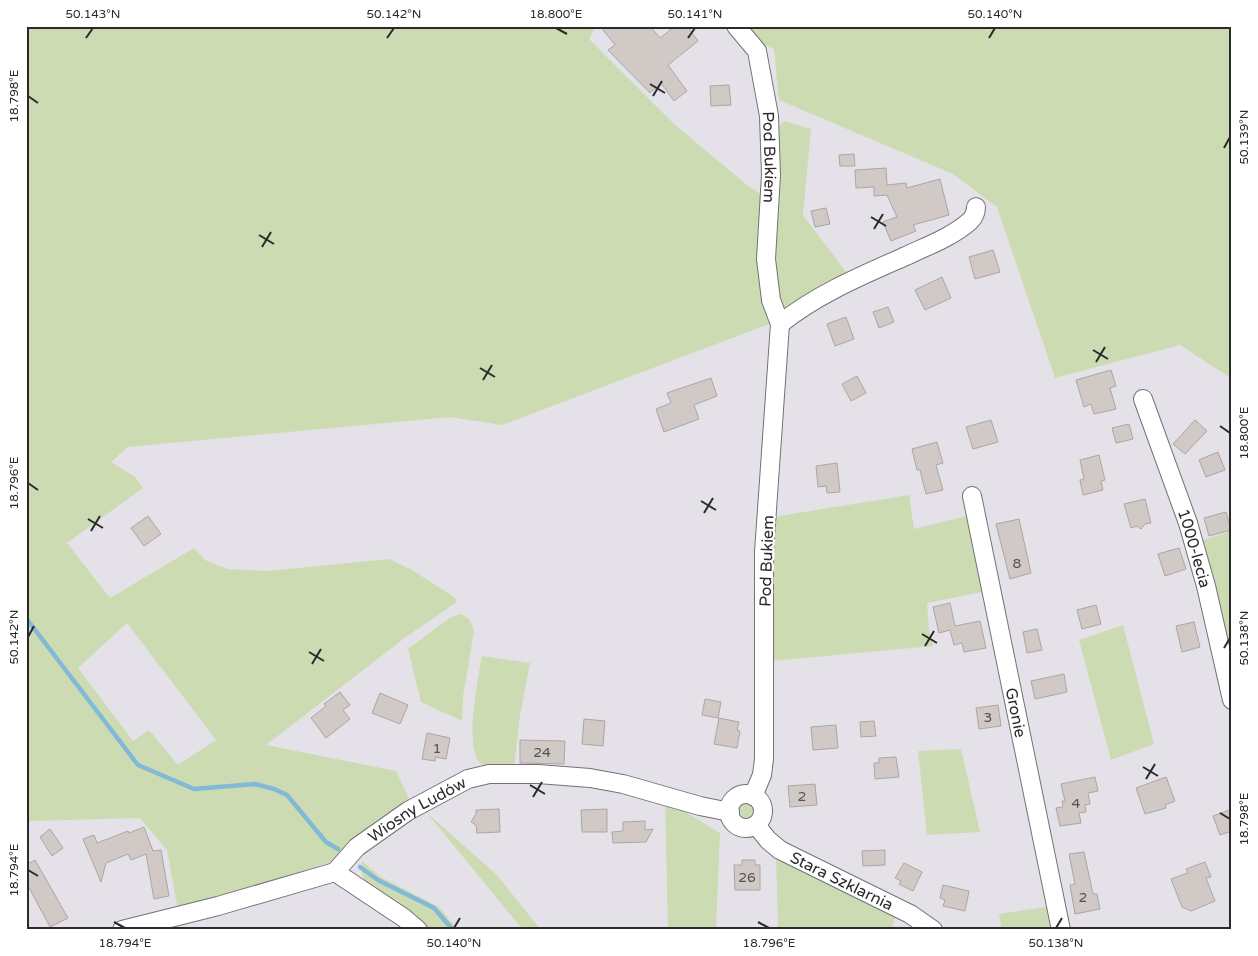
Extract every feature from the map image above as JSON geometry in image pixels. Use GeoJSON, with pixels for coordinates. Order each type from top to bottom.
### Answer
{"type":"FeatureCollection","features":[{"type":"Feature","properties":{"kind":"street","name":"Pod Bukiem"},"geometry":{"type":"LineString","coordinates":[[736,26],[757,52],[769,116],[770,175],[766,259],[771,300],[780,324],[764,552],[764,758],[762,775],[753,796]]}},
{"type":"Feature","properties":{"kind":"street"},"geometry":{"type":"LineString","coordinates":[[780,324],[796,311],[857,278],[943,238],[970,221],[976,214],[976,207]]}},
{"type":"Feature","properties":{"kind":"street","name":"1000-lecia"},"geometry":{"type":"LineString","coordinates":[[1143,399],[1188,524],[1206,586],[1232,700]]}},
{"type":"Feature","properties":{"kind":"street","name":"Gronie"},"geometry":{"type":"LineString","coordinates":[[972,496],[1060,930]]}},
{"type":"Feature","properties":{"kind":"street","name":"Wiosny Ludów"},"geometry":{"type":"LineString","coordinates":[[335,872],[357,847],[408,811],[468,779],[489,774],[538,774],[590,778],[624,784],[700,806],[730,812]]}},
{"type":"Feature","properties":{"kind":"street"},"geometry":{"type":"LineString","coordinates":[[748,794],[753,796],[761,802],[763,807],[762,817],[756,825],[746,828],[741,827],[733,821],[730,806],[737,797],[748,794]]}},
{"type":"Feature","properties":{"kind":"street","name":"Stara Szklarnia"},"geometry":{"type":"LineString","coordinates":[[756,825],[768,840],[780,850],[910,914],[933,930]]}},
{"type":"Feature","properties":{"kind":"street"},"geometry":{"type":"LineString","coordinates":[[122,930],[218,906],[335,872],[404,918],[418,930]]}},
{"type":"Feature","properties":{"kind":"green space"},"geometry":{"type":"Polygon","coordinates":[[[26,26],[596,26],[589,39],[674,124],[747,185],[777,205],[775,131],[784,121],[811,129],[803,215],[846,272],[769,324],[502,425],[450,417],[128,447],[111,462],[135,477],[143,488],[67,543],[110,598],[194,548],[205,560],[227,569],[268,571],[389,559],[412,570],[454,597],[457,602],[406,637],[266,745],[396,771],[409,799],[374,822],[331,862],[178,910],[167,850],[140,818],[31,821],[26,825],[26,26]],[[127,623],[78,668],[133,741],[149,730],[178,765],[216,740],[127,623]]]}},
{"type":"Feature","properties":{"kind":"green space"},"geometry":{"type":"Polygon","coordinates":[[[743,26],[1232,26],[1232,379],[1180,345],[1055,378],[997,207],[953,174],[779,100],[774,49],[752,40],[743,26]]]}},
{"type":"Feature","properties":{"kind":"green space"},"geometry":{"type":"Polygon","coordinates":[[[909,495],[914,529],[971,515],[987,591],[927,603],[929,631],[933,646],[772,661],[773,517],[909,495]]]}},
{"type":"Feature","properties":{"kind":"green space"},"geometry":{"type":"Polygon","coordinates":[[[1232,531],[1232,667],[1201,541],[1232,531]]]}},
{"type":"Feature","properties":{"kind":"green space"},"geometry":{"type":"Polygon","coordinates":[[[461,614],[469,619],[474,631],[463,697],[462,721],[421,702],[408,649],[451,617],[461,614]]]}},
{"type":"Feature","properties":{"kind":"green space"},"geometry":{"type":"Polygon","coordinates":[[[1123,625],[1154,744],[1111,760],[1079,640],[1123,625]]]}},
{"type":"Feature","properties":{"kind":"green space"},"geometry":{"type":"Polygon","coordinates":[[[482,656],[530,663],[520,716],[514,768],[487,767],[480,763],[475,755],[473,712],[482,656]]]}},
{"type":"Feature","properties":{"kind":"green space"},"geometry":{"type":"Polygon","coordinates":[[[961,749],[980,832],[927,835],[918,751],[961,749]]]}},
{"type":"Feature","properties":{"kind":"green space"},"geometry":{"type":"Polygon","coordinates":[[[665,800],[720,833],[716,930],[668,930],[665,800]]]}},
{"type":"Feature","properties":{"kind":"green space"},"geometry":{"type":"Polygon","coordinates":[[[745,800],[753,803],[756,811],[753,819],[745,822],[737,819],[734,811],[737,803],[745,800]]]}},
{"type":"Feature","properties":{"kind":"green space"},"geometry":{"type":"Polygon","coordinates":[[[427,813],[497,875],[541,930],[523,930],[427,813]]]}},
{"type":"Feature","properties":{"kind":"green space"},"geometry":{"type":"Polygon","coordinates":[[[776,854],[895,917],[892,930],[778,930],[776,854]]]}},
{"type":"Feature","properties":{"kind":"green space"},"geometry":{"type":"Polygon","coordinates":[[[362,861],[381,877],[439,907],[458,930],[428,930],[399,904],[366,885],[361,871],[362,861]]]}},
{"type":"Feature","properties":{"kind":"green space"},"geometry":{"type":"Polygon","coordinates":[[[1051,906],[1056,930],[1002,930],[999,914],[1051,906]]]}},
{"type":"Feature","properties":{"kind":"building"},"geometry":{"type":"Polygon","coordinates":[[[600,26],[650,26],[660,38],[675,26],[687,26],[698,41],[668,65],[687,91],[674,101],[661,83],[650,93],[608,50],[615,45],[600,26]]]}},
{"type":"Feature","properties":{"kind":"building"},"geometry":{"type":"Polygon","coordinates":[[[729,85],[731,105],[711,106],[710,86],[729,85]]]}},
{"type":"Feature","properties":{"kind":"building"},"geometry":{"type":"Polygon","coordinates":[[[854,154],[855,166],[840,166],[839,155],[854,154]]]}},
{"type":"Feature","properties":{"kind":"building"},"geometry":{"type":"Polygon","coordinates":[[[886,168],[887,185],[906,183],[907,188],[940,179],[949,215],[913,225],[916,231],[891,241],[883,222],[897,217],[887,195],[874,196],[874,187],[856,188],[855,170],[886,168]]]}},
{"type":"Feature","properties":{"kind":"building"},"geometry":{"type":"Polygon","coordinates":[[[826,208],[830,224],[815,227],[811,211],[826,208]]]}},
{"type":"Feature","properties":{"kind":"building"},"geometry":{"type":"Polygon","coordinates":[[[993,250],[1000,272],[975,279],[969,257],[993,250]]]}},
{"type":"Feature","properties":{"kind":"building"},"geometry":{"type":"Polygon","coordinates":[[[942,277],[951,298],[925,310],[915,290],[942,277]]]}},
{"type":"Feature","properties":{"kind":"building"},"geometry":{"type":"Polygon","coordinates":[[[888,307],[894,322],[879,328],[873,312],[888,307]]]}},
{"type":"Feature","properties":{"kind":"building"},"geometry":{"type":"Polygon","coordinates":[[[846,317],[854,339],[835,346],[827,324],[846,317]]]}},
{"type":"Feature","properties":{"kind":"building"},"geometry":{"type":"Polygon","coordinates":[[[1111,370],[1116,386],[1110,388],[1116,409],[1094,414],[1091,404],[1084,407],[1076,380],[1111,370]]]}},
{"type":"Feature","properties":{"kind":"building"},"geometry":{"type":"Polygon","coordinates":[[[857,376],[866,393],[851,401],[842,384],[857,376]]]}},
{"type":"Feature","properties":{"kind":"building"},"geometry":{"type":"Polygon","coordinates":[[[711,378],[717,396],[694,405],[699,419],[664,432],[656,409],[671,403],[667,393],[711,378]]]}},
{"type":"Feature","properties":{"kind":"building"},"geometry":{"type":"Polygon","coordinates":[[[991,420],[998,442],[973,449],[966,427],[991,420]]]}},
{"type":"Feature","properties":{"kind":"building"},"geometry":{"type":"Polygon","coordinates":[[[1195,420],[1207,431],[1185,454],[1173,444],[1195,420]]]}},
{"type":"Feature","properties":{"kind":"building"},"geometry":{"type":"Polygon","coordinates":[[[1129,424],[1133,439],[1116,443],[1112,428],[1129,424]]]}},
{"type":"Feature","properties":{"kind":"building"},"geometry":{"type":"Polygon","coordinates":[[[937,442],[943,463],[936,465],[943,490],[926,494],[912,449],[937,442]]]}},
{"type":"Feature","properties":{"kind":"building"},"geometry":{"type":"Polygon","coordinates":[[[1218,452],[1225,470],[1206,477],[1199,460],[1218,452]]]}},
{"type":"Feature","properties":{"kind":"building"},"geometry":{"type":"Polygon","coordinates":[[[1099,455],[1105,480],[1101,481],[1103,490],[1083,495],[1080,480],[1084,479],[1080,460],[1099,455]]]}},
{"type":"Feature","properties":{"kind":"building"},"geometry":{"type":"Polygon","coordinates":[[[837,463],[840,492],[827,493],[826,486],[818,487],[816,466],[837,463]]]}},
{"type":"Feature","properties":{"kind":"building"},"geometry":{"type":"Polygon","coordinates":[[[1145,499],[1151,523],[1145,524],[1141,529],[1137,526],[1131,528],[1124,504],[1145,499]]]}},
{"type":"Feature","properties":{"kind":"building"},"geometry":{"type":"Polygon","coordinates":[[[1226,512],[1231,530],[1209,536],[1204,518],[1226,512]]]}},
{"type":"Feature","properties":{"kind":"building"},"geometry":{"type":"Polygon","coordinates":[[[148,516],[161,534],[144,546],[131,528],[148,516]]]}},
{"type":"Feature","properties":{"kind":"building"},"geometry":{"type":"Polygon","coordinates":[[[1019,519],[1031,573],[1010,579],[996,524],[1019,519]]]}},
{"type":"Feature","properties":{"kind":"building"},"geometry":{"type":"Polygon","coordinates":[[[1179,548],[1186,569],[1165,576],[1158,554],[1179,548]]]}},
{"type":"Feature","properties":{"kind":"building"},"geometry":{"type":"Polygon","coordinates":[[[950,603],[955,626],[980,621],[986,648],[964,652],[962,643],[954,645],[950,630],[939,633],[933,607],[950,603]]]}},
{"type":"Feature","properties":{"kind":"building"},"geometry":{"type":"Polygon","coordinates":[[[1096,605],[1101,624],[1082,629],[1077,610],[1096,605]]]}},
{"type":"Feature","properties":{"kind":"building"},"geometry":{"type":"Polygon","coordinates":[[[1194,622],[1200,647],[1182,652],[1176,626],[1194,622]]]}},
{"type":"Feature","properties":{"kind":"building"},"geometry":{"type":"Polygon","coordinates":[[[1037,629],[1042,650],[1027,653],[1023,632],[1037,629]]]}},
{"type":"Feature","properties":{"kind":"building"},"geometry":{"type":"Polygon","coordinates":[[[1064,674],[1067,692],[1035,699],[1031,681],[1064,674]]]}},
{"type":"Feature","properties":{"kind":"building"},"geometry":{"type":"Polygon","coordinates":[[[340,692],[350,705],[343,710],[350,719],[326,738],[311,718],[326,706],[324,704],[340,692]]]}},
{"type":"Feature","properties":{"kind":"building"},"geometry":{"type":"Polygon","coordinates":[[[380,693],[408,705],[400,724],[372,713],[380,693]]]}},
{"type":"Feature","properties":{"kind":"building"},"geometry":{"type":"Polygon","coordinates":[[[705,699],[721,702],[718,718],[702,715],[705,699]]]}},
{"type":"Feature","properties":{"kind":"building"},"geometry":{"type":"Polygon","coordinates":[[[998,705],[1001,726],[979,729],[976,708],[998,705]]]}},
{"type":"Feature","properties":{"kind":"building"},"geometry":{"type":"Polygon","coordinates":[[[719,718],[739,722],[737,730],[740,731],[737,748],[714,744],[719,718]]]}},
{"type":"Feature","properties":{"kind":"building"},"geometry":{"type":"Polygon","coordinates":[[[584,719],[605,721],[603,746],[582,744],[584,719]]]}},
{"type":"Feature","properties":{"kind":"building"},"geometry":{"type":"Polygon","coordinates":[[[874,721],[876,736],[861,737],[860,722],[874,721]]]}},
{"type":"Feature","properties":{"kind":"building"},"geometry":{"type":"Polygon","coordinates":[[[836,725],[838,748],[813,750],[811,727],[836,725]]]}},
{"type":"Feature","properties":{"kind":"building"},"geometry":{"type":"Polygon","coordinates":[[[427,733],[450,738],[446,759],[435,757],[435,761],[422,759],[427,733]]]}},
{"type":"Feature","properties":{"kind":"building"},"geometry":{"type":"Polygon","coordinates":[[[520,740],[565,741],[564,764],[520,763],[520,740]]]}},
{"type":"Feature","properties":{"kind":"building"},"geometry":{"type":"Polygon","coordinates":[[[896,757],[899,777],[875,779],[874,763],[879,763],[879,758],[896,757]]]}},
{"type":"Feature","properties":{"kind":"building"},"geometry":{"type":"Polygon","coordinates":[[[1095,777],[1098,791],[1088,793],[1090,804],[1085,805],[1086,812],[1079,813],[1081,823],[1060,826],[1056,808],[1063,807],[1062,801],[1065,801],[1061,784],[1095,777]]]}},
{"type":"Feature","properties":{"kind":"building"},"geometry":{"type":"Polygon","coordinates":[[[1166,777],[1175,801],[1165,805],[1166,808],[1145,814],[1136,788],[1166,777]]]}},
{"type":"Feature","properties":{"kind":"building"},"geometry":{"type":"Polygon","coordinates":[[[815,784],[817,805],[790,807],[788,786],[815,784]]]}},
{"type":"Feature","properties":{"kind":"building"},"geometry":{"type":"Polygon","coordinates":[[[499,809],[500,832],[477,833],[476,825],[471,822],[476,814],[476,810],[499,809]]]}},
{"type":"Feature","properties":{"kind":"building"},"geometry":{"type":"Polygon","coordinates":[[[607,809],[607,832],[582,832],[581,810],[607,809]]]}},
{"type":"Feature","properties":{"kind":"building"},"geometry":{"type":"Polygon","coordinates":[[[1232,809],[1232,831],[1220,835],[1213,816],[1232,809]]]}},
{"type":"Feature","properties":{"kind":"building"},"geometry":{"type":"Polygon","coordinates":[[[645,821],[645,830],[653,829],[646,842],[613,843],[612,832],[623,831],[623,822],[645,821]]]}},
{"type":"Feature","properties":{"kind":"building"},"geometry":{"type":"Polygon","coordinates":[[[144,827],[153,851],[161,850],[169,896],[154,899],[146,854],[131,860],[128,854],[106,863],[101,882],[83,839],[94,835],[97,843],[144,827]]]}},
{"type":"Feature","properties":{"kind":"building"},"geometry":{"type":"Polygon","coordinates":[[[50,829],[63,848],[52,856],[40,837],[50,829]]]}},
{"type":"Feature","properties":{"kind":"building"},"geometry":{"type":"Polygon","coordinates":[[[885,850],[885,865],[863,866],[862,851],[885,850]]]}},
{"type":"Feature","properties":{"kind":"building"},"geometry":{"type":"Polygon","coordinates":[[[1084,852],[1093,894],[1097,894],[1100,909],[1075,914],[1070,885],[1075,884],[1069,854],[1084,852]]]}},
{"type":"Feature","properties":{"kind":"building"},"geometry":{"type":"Polygon","coordinates":[[[35,860],[68,918],[50,927],[26,882],[26,865],[35,860]]]}},
{"type":"Feature","properties":{"kind":"building"},"geometry":{"type":"Polygon","coordinates":[[[742,860],[755,860],[755,865],[760,865],[760,890],[735,890],[734,865],[742,865],[742,860]]]}},
{"type":"Feature","properties":{"kind":"building"},"geometry":{"type":"Polygon","coordinates":[[[1205,862],[1211,877],[1206,878],[1215,901],[1191,911],[1182,907],[1171,879],[1188,873],[1186,869],[1205,862]]]}},
{"type":"Feature","properties":{"kind":"building"},"geometry":{"type":"Polygon","coordinates":[[[904,863],[922,872],[913,891],[899,884],[901,881],[895,878],[904,863]]]}},
{"type":"Feature","properties":{"kind":"building"},"geometry":{"type":"Polygon","coordinates":[[[943,885],[969,891],[965,911],[943,906],[945,900],[940,898],[943,885]]]}},
{"type":"Feature","properties":{"kind":"waterway"},"geometry":{"type":"LineString","coordinates":[[26,618],[138,765],[194,789],[255,784],[274,789],[287,795],[326,842],[338,849]]}},
{"type":"Feature","properties":{"kind":"waterway"},"geometry":{"type":"LineString","coordinates":[[360,867],[378,880],[434,908],[453,930]]}}]}
